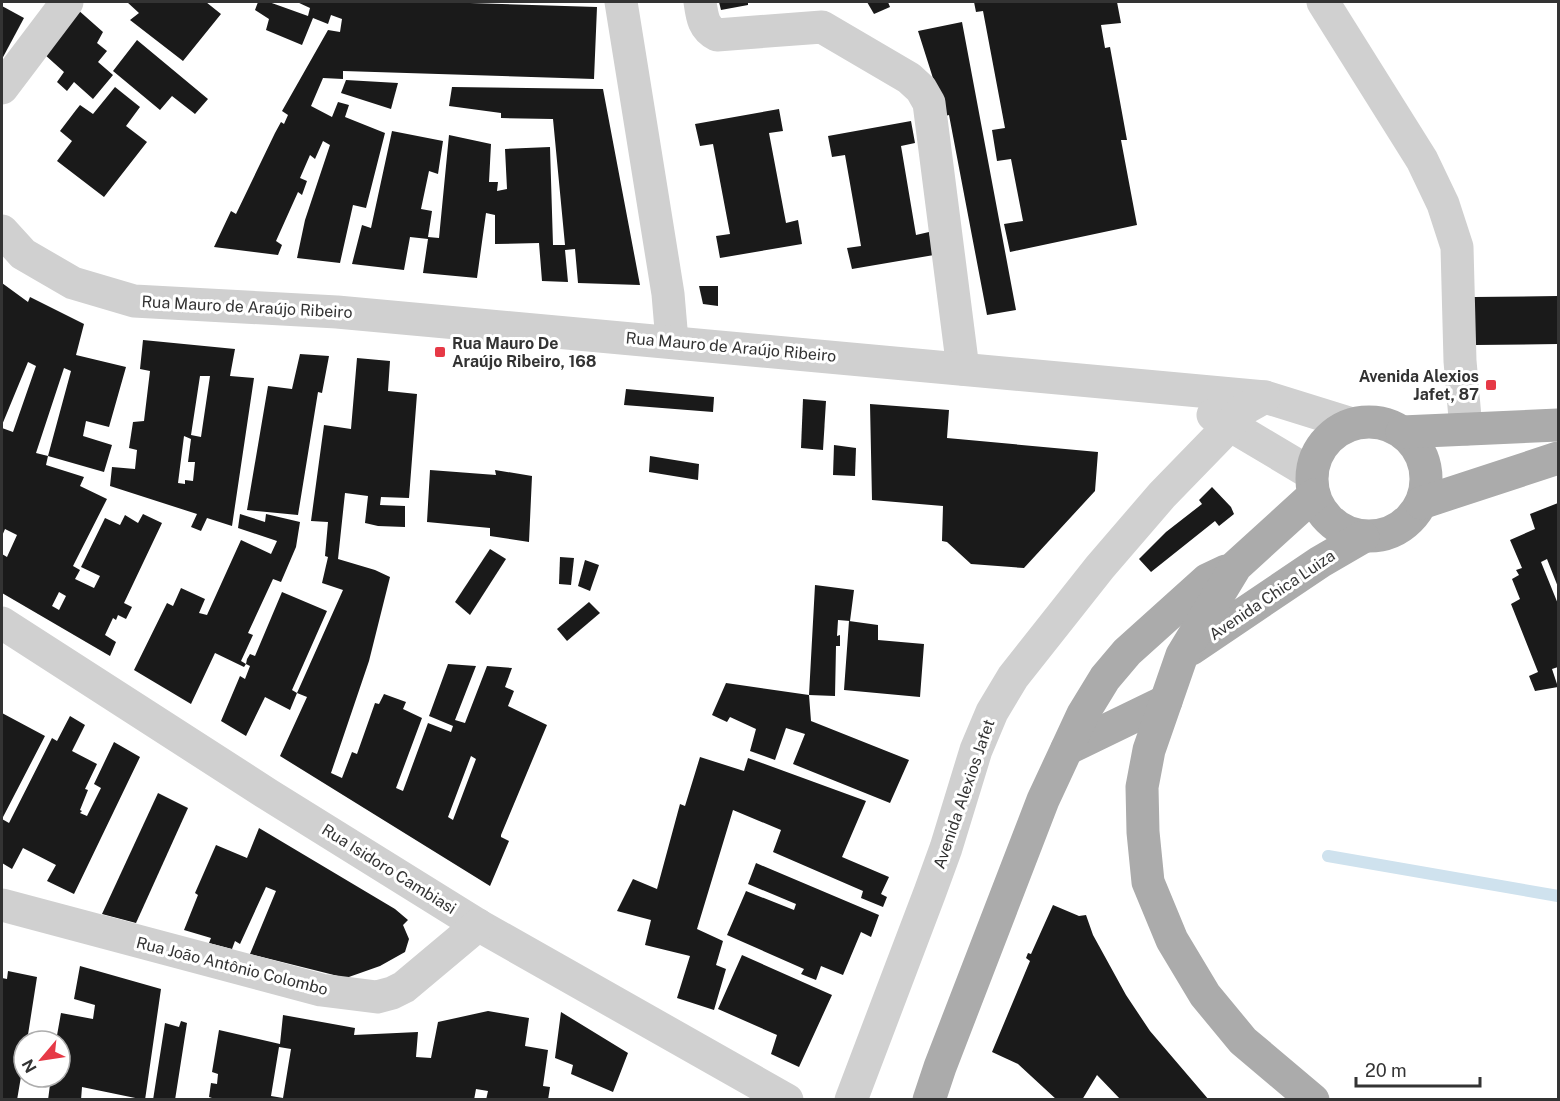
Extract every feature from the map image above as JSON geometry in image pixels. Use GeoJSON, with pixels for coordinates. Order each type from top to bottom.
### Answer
{"type":"FeatureCollection","features":[{"type":"Feature","properties":{"kind":"main road"},"geometry":{"type":"LineString","coordinates":[[1366,421],[1389,425],[1402,432],[1415,444],[1424,461],[1427,481],[1421,504],[1413,517],[1397,530],[1379,536],[1363,537],[1345,532],[1320,509],[1313,485],[1314,462],[1322,446],[1336,432],[1352,424],[1366,421]]}},
{"type":"Feature","properties":{"kind":"main road"},"geometry":{"type":"LineString","coordinates":[[1402,432],[1558,424]]}},
{"type":"Feature","properties":{"kind":"main road"},"geometry":{"type":"LineString","coordinates":[[1421,504],[1558,458]]}},
{"type":"Feature","properties":{"kind":"main road","name":"Avenida Chica Luiza"},"geometry":{"type":"LineString","coordinates":[[1308,1097],[1243,1041],[1205,995],[1172,940],[1148,882],[1143,832],[1142,787],[1149,750],[1182,655],[1236,566],[1313,485]]}},
{"type":"Feature","properties":{"kind":"main road","name":"Avenida Chica Luiza"},"geometry":{"type":"LineString","coordinates":[[1182,655],[1320,562],[1363,537]]}},
{"type":"Feature","properties":{"kind":"main road"},"geometry":{"type":"LineString","coordinates":[[929,1100],[1043,800],[1083,714],[1105,678],[1127,652],[1208,580],[1236,566]]}},
{"type":"Feature","properties":{"kind":"main road"},"geometry":{"type":"LineString","coordinates":[[1067,748],[1166,701]]}},
{"type":"Feature","properties":{"kind":"street"},"geometry":{"type":"LineString","coordinates":[[2,88],[67,2]]}},
{"type":"Feature","properties":{"kind":"street"},"geometry":{"type":"LineString","coordinates":[[621,2],[668,294],[672,341]]}},
{"type":"Feature","properties":{"kind":"street"},"geometry":{"type":"LineString","coordinates":[[700,2],[703,21],[708,30],[717,35],[819,14],[921,89],[929,103],[963,369]]}},
{"type":"Feature","properties":{"kind":"street"},"geometry":{"type":"LineString","coordinates":[[1323,2],[1422,160],[1443,204],[1457,247],[1460,361],[1466,429]]}},
{"type":"Feature","properties":{"kind":"street","name":"Rua Mauro de Araújo Ribeiro"},"geometry":{"type":"LineString","coordinates":[[2,231],[23,254],[73,283],[134,301],[338,312],[672,341],[1264,398],[1352,424]]}},
{"type":"Feature","properties":{"kind":"street","name":"Rua Mauro de Araújo Ribeiro"},"geometry":{"type":"LineString","coordinates":[[1157,388],[1231,424],[1313,485]]}},
{"type":"Feature","properties":{"kind":"street","name":"Avenida Alexios Jafet"},"geometry":{"type":"LineString","coordinates":[[851,1100],[934,881],[976,750],[992,712],[1013,677],[1100,567],[1162,495],[1242,410],[1264,398]]}},
{"type":"Feature","properties":{"kind":"street","name":"Rua Isidoro Cambiasi"},"geometry":{"type":"LineString","coordinates":[[2,623],[269,795],[478,925],[787,1100]]}},
{"type":"Feature","properties":{"kind":"street","name":"Rua João Antônio Colombo"},"geometry":{"type":"LineString","coordinates":[[2,905],[321,990],[377,997],[404,987],[478,925]]}},
{"type":"Feature","properties":{"kind":"building"},"geometry":{"type":"Polygon","coordinates":[[[127,2],[206,2],[221,14],[183,61],[130,20],[139,13],[127,2]]]}},
{"type":"Feature","properties":{"kind":"building"},"geometry":{"type":"Polygon","coordinates":[[[258,2],[269,2],[308,16],[310,8],[297,2],[438,2],[597,7],[594,79],[343,71],[343,79],[323,78],[311,106],[332,117],[338,102],[349,105],[345,117],[385,133],[366,208],[353,205],[340,263],[297,258],[305,220],[330,145],[323,141],[315,159],[310,155],[300,178],[307,181],[302,195],[298,192],[276,241],[282,245],[278,255],[214,247],[231,211],[236,214],[281,122],[284,124],[288,115],[282,111],[328,30],[340,32],[342,19],[331,15],[328,24],[313,18],[302,45],[266,30],[269,19],[255,10],[258,2]]]}},
{"type":"Feature","properties":{"kind":"building"},"geometry":{"type":"Polygon","coordinates":[[[719,2],[748,2],[748,5],[721,10],[719,2]]]}},
{"type":"Feature","properties":{"kind":"building"},"geometry":{"type":"Polygon","coordinates":[[[867,2],[888,2],[890,7],[874,14],[867,2]]]}},
{"type":"Feature","properties":{"kind":"building"},"geometry":{"type":"Polygon","coordinates":[[[974,2],[1117,2],[1121,23],[1101,25],[1105,48],[1110,47],[1127,140],[1121,140],[1137,225],[1010,252],[1004,224],[1023,221],[1011,159],[997,161],[992,130],[1005,128],[983,11],[976,12],[974,2]]]}},
{"type":"Feature","properties":{"kind":"building"},"geometry":{"type":"Polygon","coordinates":[[[2,6],[24,18],[2,59],[2,6]]]}},
{"type":"Feature","properties":{"kind":"building"},"geometry":{"type":"Polygon","coordinates":[[[77,9],[103,32],[97,43],[107,51],[98,62],[113,75],[93,99],[74,82],[67,91],[57,82],[64,72],[44,54],[77,9]]]}},
{"type":"Feature","properties":{"kind":"building"},"geometry":{"type":"Polygon","coordinates":[[[962,22],[1016,310],[987,315],[949,115],[945,116],[918,31],[962,22]]]}},
{"type":"Feature","properties":{"kind":"building"},"geometry":{"type":"Polygon","coordinates":[[[137,40],[208,99],[195,114],[172,96],[160,110],[113,71],[137,40]]]}},
{"type":"Feature","properties":{"kind":"building"},"geometry":{"type":"Polygon","coordinates":[[[346,80],[398,83],[391,109],[341,93],[346,80]]]}},
{"type":"Feature","properties":{"kind":"building"},"geometry":{"type":"Polygon","coordinates":[[[115,87],[140,107],[126,126],[147,142],[104,197],[57,161],[72,141],[60,131],[80,105],[93,114],[115,87]]]}},
{"type":"Feature","properties":{"kind":"building"},"geometry":{"type":"Polygon","coordinates":[[[452,87],[603,89],[640,285],[578,283],[575,249],[565,250],[568,282],[542,281],[539,243],[495,244],[495,215],[486,213],[477,278],[423,273],[428,239],[410,237],[404,270],[352,264],[362,225],[371,228],[392,131],[443,141],[438,174],[429,171],[421,209],[432,211],[428,237],[439,238],[449,135],[491,144],[489,182],[498,182],[497,191],[507,189],[505,149],[550,147],[553,245],[565,245],[553,119],[501,118],[501,113],[449,106],[452,87]]]}},
{"type":"Feature","properties":{"kind":"building"},"geometry":{"type":"Polygon","coordinates":[[[779,109],[783,131],[769,133],[786,223],[798,220],[802,244],[720,258],[716,236],[730,234],[713,144],[700,146],[695,124],[779,109]]]}},
{"type":"Feature","properties":{"kind":"building"},"geometry":{"type":"Polygon","coordinates":[[[911,121],[915,143],[901,146],[916,235],[929,232],[934,255],[852,269],[847,248],[861,246],[845,155],[832,157],[828,136],[911,121]]]}},
{"type":"Feature","properties":{"kind":"building"},"geometry":{"type":"Polygon","coordinates":[[[2,283],[28,302],[30,297],[84,324],[76,355],[126,367],[109,427],[86,421],[83,436],[112,445],[104,472],[48,456],[46,465],[84,477],[80,486],[107,499],[73,566],[80,570],[75,579],[94,588],[100,576],[81,567],[105,518],[120,525],[125,515],[138,523],[143,514],[162,523],[124,603],[132,607],[126,619],[118,615],[116,620],[113,618],[105,635],[116,642],[110,656],[2,593],[2,554],[7,557],[17,535],[5,529],[2,536],[2,428],[13,432],[36,366],[28,362],[2,425],[2,283]],[[64,368],[36,453],[48,456],[71,371],[64,368]],[[59,592],[52,606],[59,610],[66,596],[59,592]]]}},
{"type":"Feature","properties":{"kind":"building"},"geometry":{"type":"Polygon","coordinates":[[[699,286],[718,286],[718,306],[703,304],[699,286]]]}},
{"type":"Feature","properties":{"kind":"building"},"geometry":{"type":"Polygon","coordinates":[[[1558,296],[1558,344],[1474,345],[1474,297],[1558,296]]]}},
{"type":"Feature","properties":{"kind":"building"},"geometry":{"type":"Polygon","coordinates":[[[143,340],[235,349],[230,376],[254,378],[232,526],[207,518],[201,531],[191,527],[197,514],[110,486],[112,467],[135,469],[137,450],[129,448],[133,422],[144,421],[150,371],[140,369],[143,340]],[[200,376],[191,435],[201,437],[210,376],[200,376]],[[184,436],[178,483],[185,484],[185,480],[193,481],[195,462],[188,462],[191,439],[184,436]]]}},
{"type":"Feature","properties":{"kind":"building"},"geometry":{"type":"Polygon","coordinates":[[[300,354],[329,356],[322,393],[318,392],[298,515],[247,510],[268,386],[292,389],[300,354]]]}},
{"type":"Feature","properties":{"kind":"building"},"geometry":{"type":"Polygon","coordinates":[[[357,358],[390,361],[388,391],[417,394],[409,498],[381,497],[380,505],[405,506],[405,527],[365,523],[368,496],[345,493],[338,559],[390,577],[369,661],[331,773],[342,778],[352,752],[357,754],[375,703],[379,704],[384,694],[406,702],[403,709],[422,718],[396,788],[403,791],[428,723],[451,732],[453,726],[429,716],[448,664],[476,666],[455,720],[465,723],[487,666],[512,668],[505,687],[514,691],[508,706],[547,725],[501,835],[509,841],[490,886],[280,756],[307,697],[297,693],[343,590],[322,583],[328,557],[325,556],[328,522],[311,521],[324,425],[351,429],[357,358]],[[471,756],[448,817],[453,820],[476,759],[471,756]]]}},
{"type":"Feature","properties":{"kind":"building"},"geometry":{"type":"Polygon","coordinates":[[[626,389],[714,397],[713,412],[624,405],[626,389]]]}},
{"type":"Feature","properties":{"kind":"building"},"geometry":{"type":"Polygon","coordinates":[[[803,399],[826,401],[823,450],[801,448],[803,399]]]}},
{"type":"Feature","properties":{"kind":"building"},"geometry":{"type":"Polygon","coordinates":[[[870,404],[949,410],[947,438],[1098,452],[1095,491],[1024,568],[971,564],[947,542],[942,541],[943,506],[872,500],[870,404]]]}},
{"type":"Feature","properties":{"kind":"building"},"geometry":{"type":"Polygon","coordinates":[[[834,445],[856,448],[855,476],[833,475],[834,445]]]}},
{"type":"Feature","properties":{"kind":"building"},"geometry":{"type":"Polygon","coordinates":[[[650,456],[699,464],[698,480],[649,472],[650,456]]]}},
{"type":"Feature","properties":{"kind":"building"},"geometry":{"type":"Polygon","coordinates":[[[430,470],[496,475],[495,470],[532,476],[529,542],[490,536],[490,528],[427,522],[430,470]]]}},
{"type":"Feature","properties":{"kind":"building"},"geometry":{"type":"Polygon","coordinates":[[[1212,487],[1231,507],[1234,514],[1219,526],[1215,521],[1151,572],[1139,559],[1166,532],[1202,504],[1199,500],[1212,487]]]}},
{"type":"Feature","properties":{"kind":"building"},"geometry":{"type":"Polygon","coordinates":[[[1558,503],[1558,587],[1547,559],[1541,562],[1558,604],[1558,667],[1552,669],[1558,687],[1535,691],[1529,676],[1538,672],[1511,604],[1520,599],[1512,579],[1519,575],[1516,570],[1522,568],[1510,540],[1535,529],[1530,514],[1558,503]]]}},
{"type":"Feature","properties":{"kind":"building"},"geometry":{"type":"Polygon","coordinates":[[[240,514],[265,522],[266,514],[300,522],[296,547],[281,582],[273,579],[248,633],[253,635],[241,661],[246,664],[244,667],[215,653],[191,704],[134,670],[167,603],[173,606],[181,588],[205,599],[199,613],[207,615],[241,540],[271,554],[277,541],[238,528],[240,514]]]}},
{"type":"Feature","properties":{"kind":"building"},"geometry":{"type":"Polygon","coordinates":[[[490,549],[506,559],[470,615],[455,602],[490,549]]]}},
{"type":"Feature","properties":{"kind":"building"},"geometry":{"type":"Polygon","coordinates":[[[560,557],[574,558],[571,585],[559,584],[560,557]]]}},
{"type":"Feature","properties":{"kind":"building"},"geometry":{"type":"Polygon","coordinates":[[[585,560],[599,565],[590,591],[578,586],[585,560]]]}},
{"type":"Feature","properties":{"kind":"building"},"geometry":{"type":"Polygon","coordinates":[[[815,585],[854,590],[850,621],[838,620],[837,636],[840,635],[840,646],[836,646],[835,696],[809,695],[815,585]]]}},
{"type":"Feature","properties":{"kind":"building"},"geometry":{"type":"Polygon","coordinates":[[[282,592],[327,611],[292,690],[297,693],[290,710],[265,697],[246,736],[221,721],[240,676],[245,679],[250,666],[246,664],[247,659],[250,654],[255,656],[282,592]]]}},
{"type":"Feature","properties":{"kind":"building"},"geometry":{"type":"Polygon","coordinates":[[[589,602],[600,613],[567,641],[557,629],[589,602]]]}},
{"type":"Feature","properties":{"kind":"building"},"geometry":{"type":"Polygon","coordinates":[[[849,621],[878,625],[878,640],[924,644],[920,697],[844,690],[849,621]]]}},
{"type":"Feature","properties":{"kind":"building"},"geometry":{"type":"Polygon","coordinates":[[[726,683],[809,695],[811,721],[909,760],[890,803],[793,764],[805,734],[786,728],[775,760],[750,751],[756,729],[730,717],[727,722],[712,715],[726,683]]]}},
{"type":"Feature","properties":{"kind":"building"},"geometry":{"type":"Polygon","coordinates":[[[2,713],[45,736],[2,819],[2,713]]]}},
{"type":"Feature","properties":{"kind":"building"},"geometry":{"type":"Polygon","coordinates":[[[70,716],[85,725],[72,751],[97,764],[85,789],[88,790],[80,813],[87,816],[101,788],[94,784],[114,742],[140,757],[74,894],[47,881],[56,865],[23,848],[12,869],[2,863],[2,819],[9,823],[52,738],[57,741],[70,716]]]}},
{"type":"Feature","properties":{"kind":"building"},"geometry":{"type":"Polygon","coordinates":[[[700,757],[744,771],[748,758],[866,801],[842,857],[889,877],[881,894],[887,897],[883,907],[861,898],[863,891],[773,852],[781,830],[733,810],[697,929],[723,941],[716,965],[726,969],[714,1010],[677,998],[690,956],[645,945],[651,920],[617,911],[633,879],[657,889],[680,804],[685,806],[700,757]]]}},
{"type":"Feature","properties":{"kind":"building"},"geometry":{"type":"Polygon","coordinates":[[[158,793],[188,808],[136,923],[102,914],[158,793]]]}},
{"type":"Feature","properties":{"kind":"building"},"geometry":{"type":"Polygon","coordinates":[[[259,828],[395,909],[408,920],[403,925],[409,939],[405,952],[380,966],[346,978],[250,954],[276,891],[266,887],[240,944],[235,941],[232,949],[209,943],[211,938],[184,930],[198,895],[195,893],[216,845],[247,858],[259,828]]]}},
{"type":"Feature","properties":{"kind":"building"},"geometry":{"type":"Polygon","coordinates":[[[756,863],[879,915],[871,937],[861,932],[843,975],[821,966],[816,980],[801,974],[804,969],[727,935],[746,891],[794,910],[796,904],[748,884],[756,863]]]}},
{"type":"Feature","properties":{"kind":"building"},"geometry":{"type":"Polygon","coordinates":[[[1053,905],[1079,916],[1086,915],[1093,935],[1126,995],[1150,1031],[1209,1100],[1121,1100],[1097,1075],[1082,1100],[1057,1100],[1018,1064],[992,1052],[1030,961],[1026,958],[1028,953],[1031,954],[1053,905]]]}},
{"type":"Feature","properties":{"kind":"building"},"geometry":{"type":"Polygon","coordinates":[[[742,955],[832,995],[799,1067],[771,1054],[777,1035],[718,1009],[742,955]]]}},
{"type":"Feature","properties":{"kind":"building"},"geometry":{"type":"Polygon","coordinates":[[[80,966],[161,989],[145,1100],[82,1087],[81,1100],[48,1100],[49,1089],[72,1089],[72,1029],[58,1029],[61,1013],[93,1019],[95,1005],[74,999],[80,966]]]}},
{"type":"Feature","properties":{"kind":"building"},"geometry":{"type":"Polygon","coordinates":[[[8,971],[37,977],[29,1029],[12,1029],[12,1089],[19,1089],[17,1100],[2,1100],[2,978],[7,979],[8,971]]]}},
{"type":"Feature","properties":{"kind":"building"},"geometry":{"type":"Polygon","coordinates":[[[488,1011],[529,1018],[525,1046],[548,1050],[543,1086],[550,1087],[548,1100],[486,1100],[488,1091],[476,1089],[474,1100],[218,1100],[209,1097],[211,1083],[217,1084],[218,1074],[212,1072],[219,1030],[280,1044],[283,1015],[355,1028],[354,1035],[418,1032],[416,1057],[431,1058],[438,1022],[488,1011]],[[279,1047],[271,1096],[283,1098],[291,1049],[279,1047]]]}},
{"type":"Feature","properties":{"kind":"building"},"geometry":{"type":"Polygon","coordinates":[[[561,1012],[628,1053],[613,1092],[571,1074],[573,1065],[555,1058],[561,1012]]]}},
{"type":"Feature","properties":{"kind":"building"},"geometry":{"type":"Polygon","coordinates":[[[181,1021],[187,1023],[175,1100],[153,1100],[165,1023],[179,1027],[181,1021]]]}},
{"type":"Feature","properties":{"kind":"waterway"},"geometry":{"type":"LineString","coordinates":[[1328,856],[1558,896]]}},
{"type":"Feature","properties":{"kind":"place","name":"Rua Mauro De Araújo Ribeiro, 168"},"geometry":{"type":"Point","coordinates":[440,352]}},
{"type":"Feature","properties":{"kind":"place","name":"Avenida Alexios Jafet, 87"},"geometry":{"type":"Point","coordinates":[1491,385]}}]}
